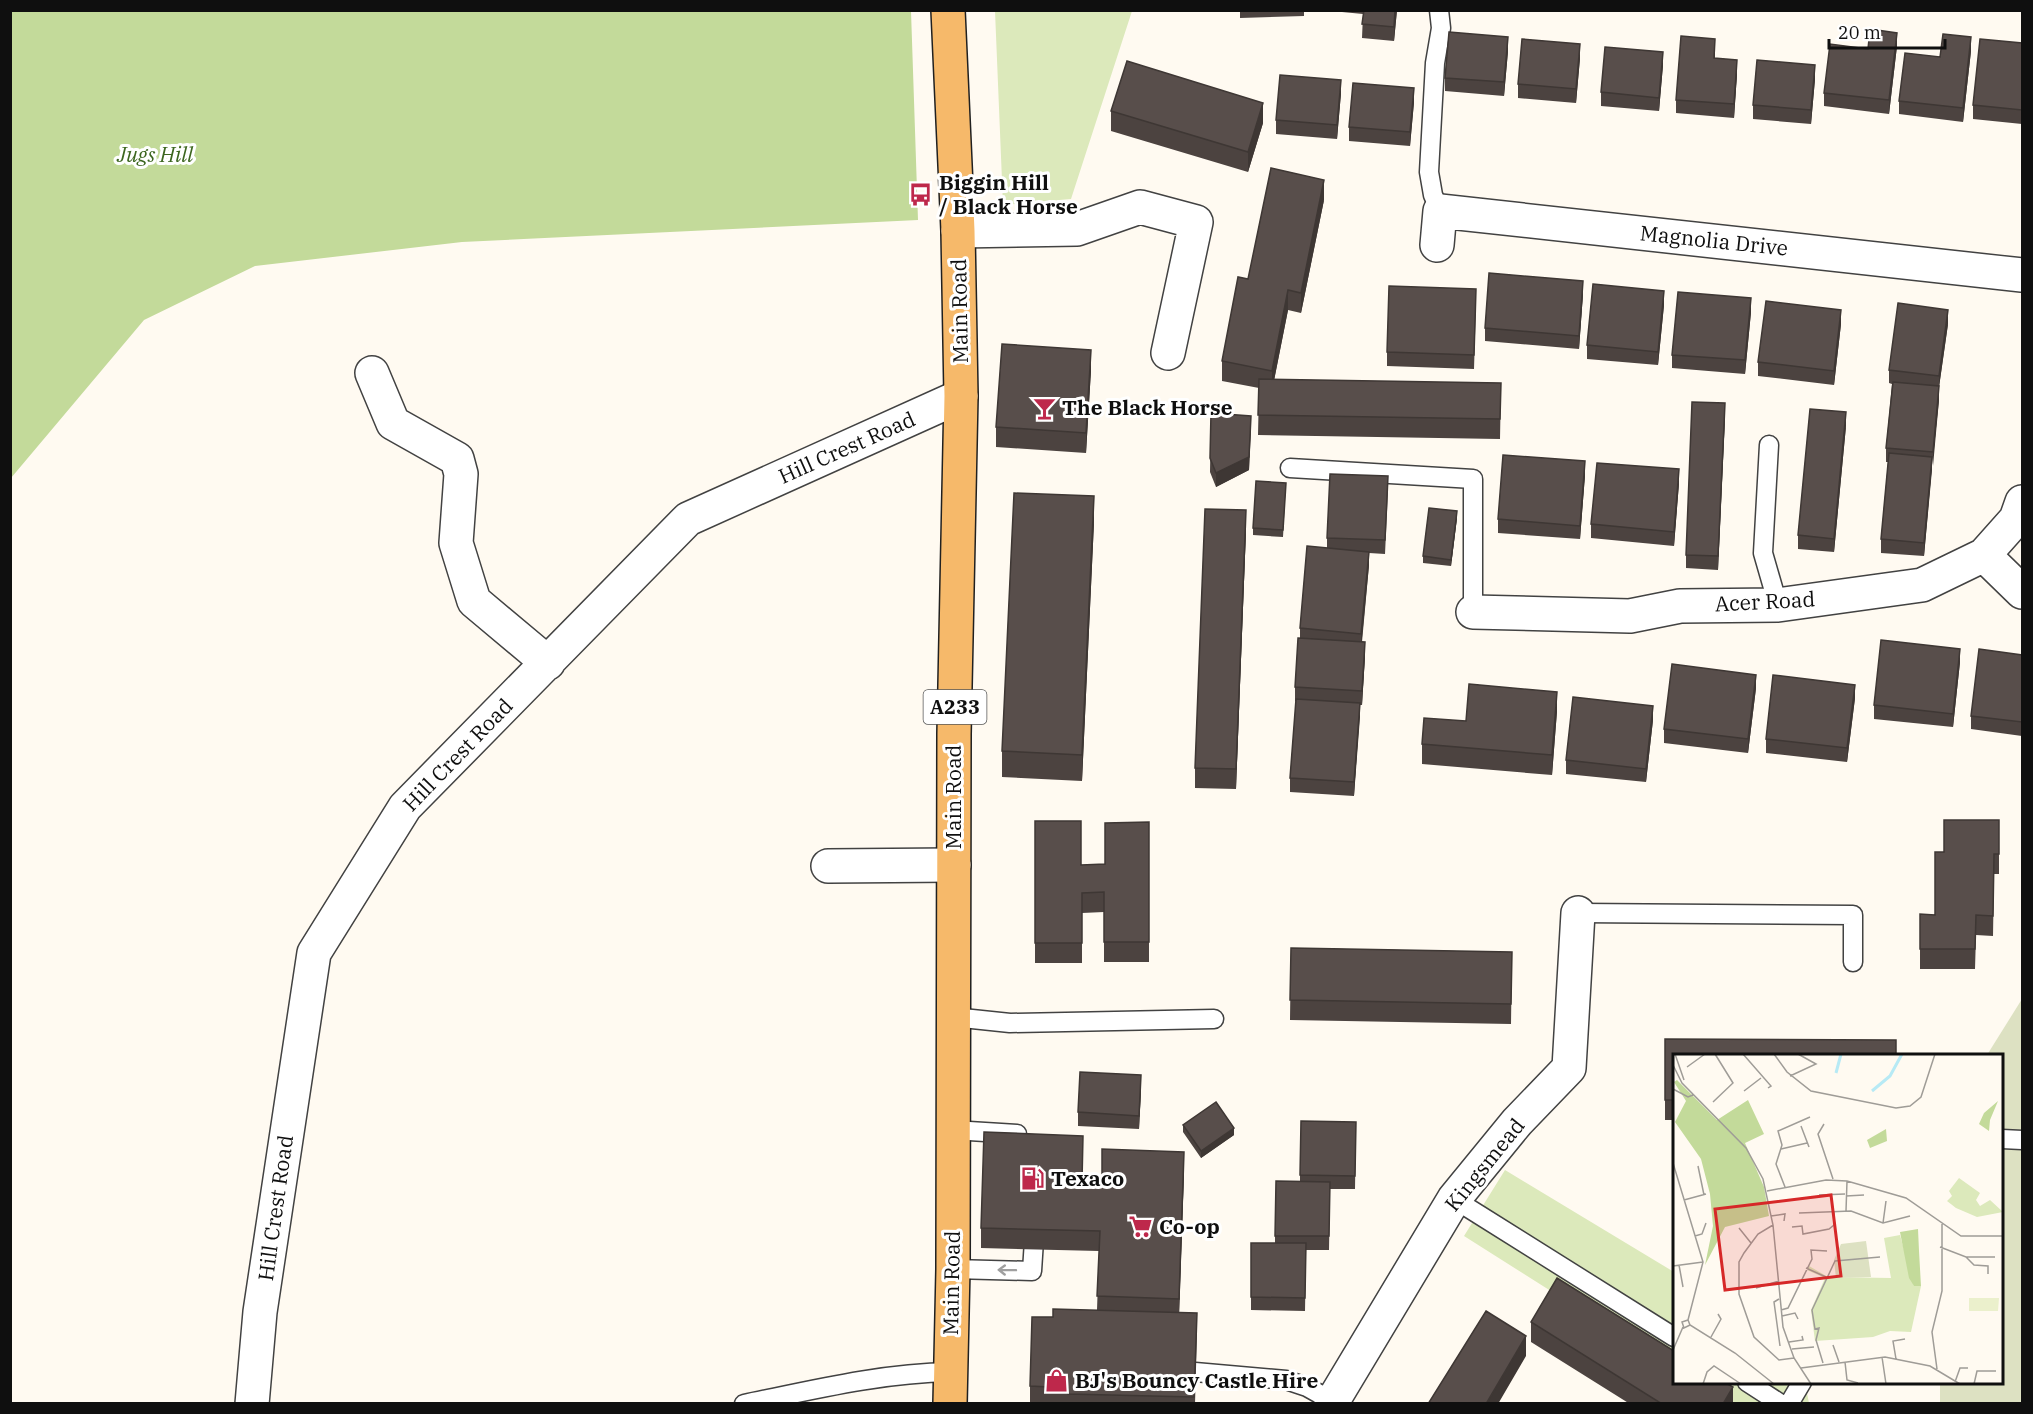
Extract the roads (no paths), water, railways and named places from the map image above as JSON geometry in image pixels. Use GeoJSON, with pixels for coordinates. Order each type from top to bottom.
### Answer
{"type":"FeatureCollection","features":[{"type":"Feature","properties":{"kind":"main road","name":"Main Road"},"geometry":{"type":"LineString","coordinates":[[948,10],[958,231],[962,396],[954,734],[954,1269],[951,1388]]}},
{"type":"Feature","properties":{"kind":"street"},"geometry":{"type":"LineString","coordinates":[[958,231],[1077,229],[1140,207],[1196,222],[1168,353]]}},
{"type":"Feature","properties":{"kind":"street"},"geometry":{"type":"LineString","coordinates":[[1437,246],[1440,210]]}},
{"type":"Feature","properties":{"kind":"street","name":"Magnolia Drive"},"geometry":{"type":"LineString","coordinates":[[1440,210],[2022,275]]}},
{"type":"Feature","properties":{"kind":"street"},"geometry":{"type":"LineString","coordinates":[[372,374],[393,423],[457,459],[461,474],[456,543],[474,601],[548,663]]}},
{"type":"Feature","properties":{"kind":"street","name":"Hill Crest Road"},"geometry":{"type":"LineString","coordinates":[[252,1404],[261,1312],[314,953],[405,807],[688,519],[962,396]]}},
{"type":"Feature","properties":{"kind":"street","name":"Acer Road"},"geometry":{"type":"LineString","coordinates":[[1473,612],[1630,616],[1680,606],[1778,605],[1922,585],[1984,555],[2016,519],[2022,502]]}},
{"type":"Feature","properties":{"kind":"street"},"geometry":{"type":"LineString","coordinates":[[1984,555],[2022,592]]}},
{"type":"Feature","properties":{"kind":"street"},"geometry":{"type":"LineString","coordinates":[[828,866],[954,865]]}},
{"type":"Feature","properties":{"kind":"street","name":"Kingsmead"},"geometry":{"type":"LineString","coordinates":[[1331,1402],[1454,1199],[1517,1122],[1569,1068],[1578,913]]}},
{"type":"Feature","properties":{"kind":"lane"},"geometry":{"type":"LineString","coordinates":[[1439,10],[1441,28],[1435,63],[1429,172],[1433,195],[1440,210]]}},
{"type":"Feature","properties":{"kind":"lane"},"geometry":{"type":"LineString","coordinates":[[1769,445],[1763,553],[1778,605]]}},
{"type":"Feature","properties":{"kind":"lane"},"geometry":{"type":"LineString","coordinates":[[1290,468],[1473,479],[1473,612]]}},
{"type":"Feature","properties":{"kind":"lane"},"geometry":{"type":"LineString","coordinates":[[1578,913],[1853,915],[1853,962]]}},
{"type":"Feature","properties":{"kind":"lane"},"geometry":{"type":"LineString","coordinates":[[953,1017],[1010,1023],[1214,1020]]}},
{"type":"Feature","properties":{"kind":"lane"},"geometry":{"type":"LineString","coordinates":[[953,1130],[1040,1136]]}},
{"type":"Feature","properties":{"kind":"lane"},"geometry":{"type":"LineString","coordinates":[[2003,1139],[2022,1140]]}},
{"type":"Feature","properties":{"kind":"lane"},"geometry":{"type":"LineString","coordinates":[[1454,1199],[1673,1336]]}},
{"type":"Feature","properties":{"kind":"lane"},"geometry":{"type":"LineString","coordinates":[[954,1269],[1032,1271],[1036,1203]]}},
{"type":"Feature","properties":{"kind":"lane"},"geometry":{"type":"LineString","coordinates":[[744,1404],[922,1372],[951,1388]]}},
{"type":"Feature","properties":{"kind":"lane"},"geometry":{"type":"LineString","coordinates":[[1195,1372],[1286,1380],[1306,1387],[1331,1402]]}},
{"type":"Feature","properties":{"kind":"lane"},"geometry":{"type":"LineString","coordinates":[[1750,1384],[1781,1404]]}},
{"type":"Feature","properties":{"kind":"lane"},"geometry":{"type":"LineString","coordinates":[[1789,1404],[1802,1384]]}},
{"type":"Feature","properties":{"kind":"place","name":"Biggin Hill / Black Horse"},"geometry":{"type":"Point","coordinates":[921,195]}},
{"type":"Feature","properties":{"kind":"place","name":"The Black Horse"},"geometry":{"type":"Point","coordinates":[1044,408]}},
{"type":"Feature","properties":{"kind":"place","name":"Texaco"},"geometry":{"type":"Point","coordinates":[1033,1179]}},
{"type":"Feature","properties":{"kind":"place","name":"Co-op"},"geometry":{"type":"Point","coordinates":[1141,1227]}},
{"type":"Feature","properties":{"kind":"place","name":"BJ's Bouncy Castle Hire"},"geometry":{"type":"Point","coordinates":[1057,1381]}},
{"type":"Feature","properties":{"kind":"park label","name":"Jugs Hill"},"geometry":{"type":"Point","coordinates":[155,155]}}]}
